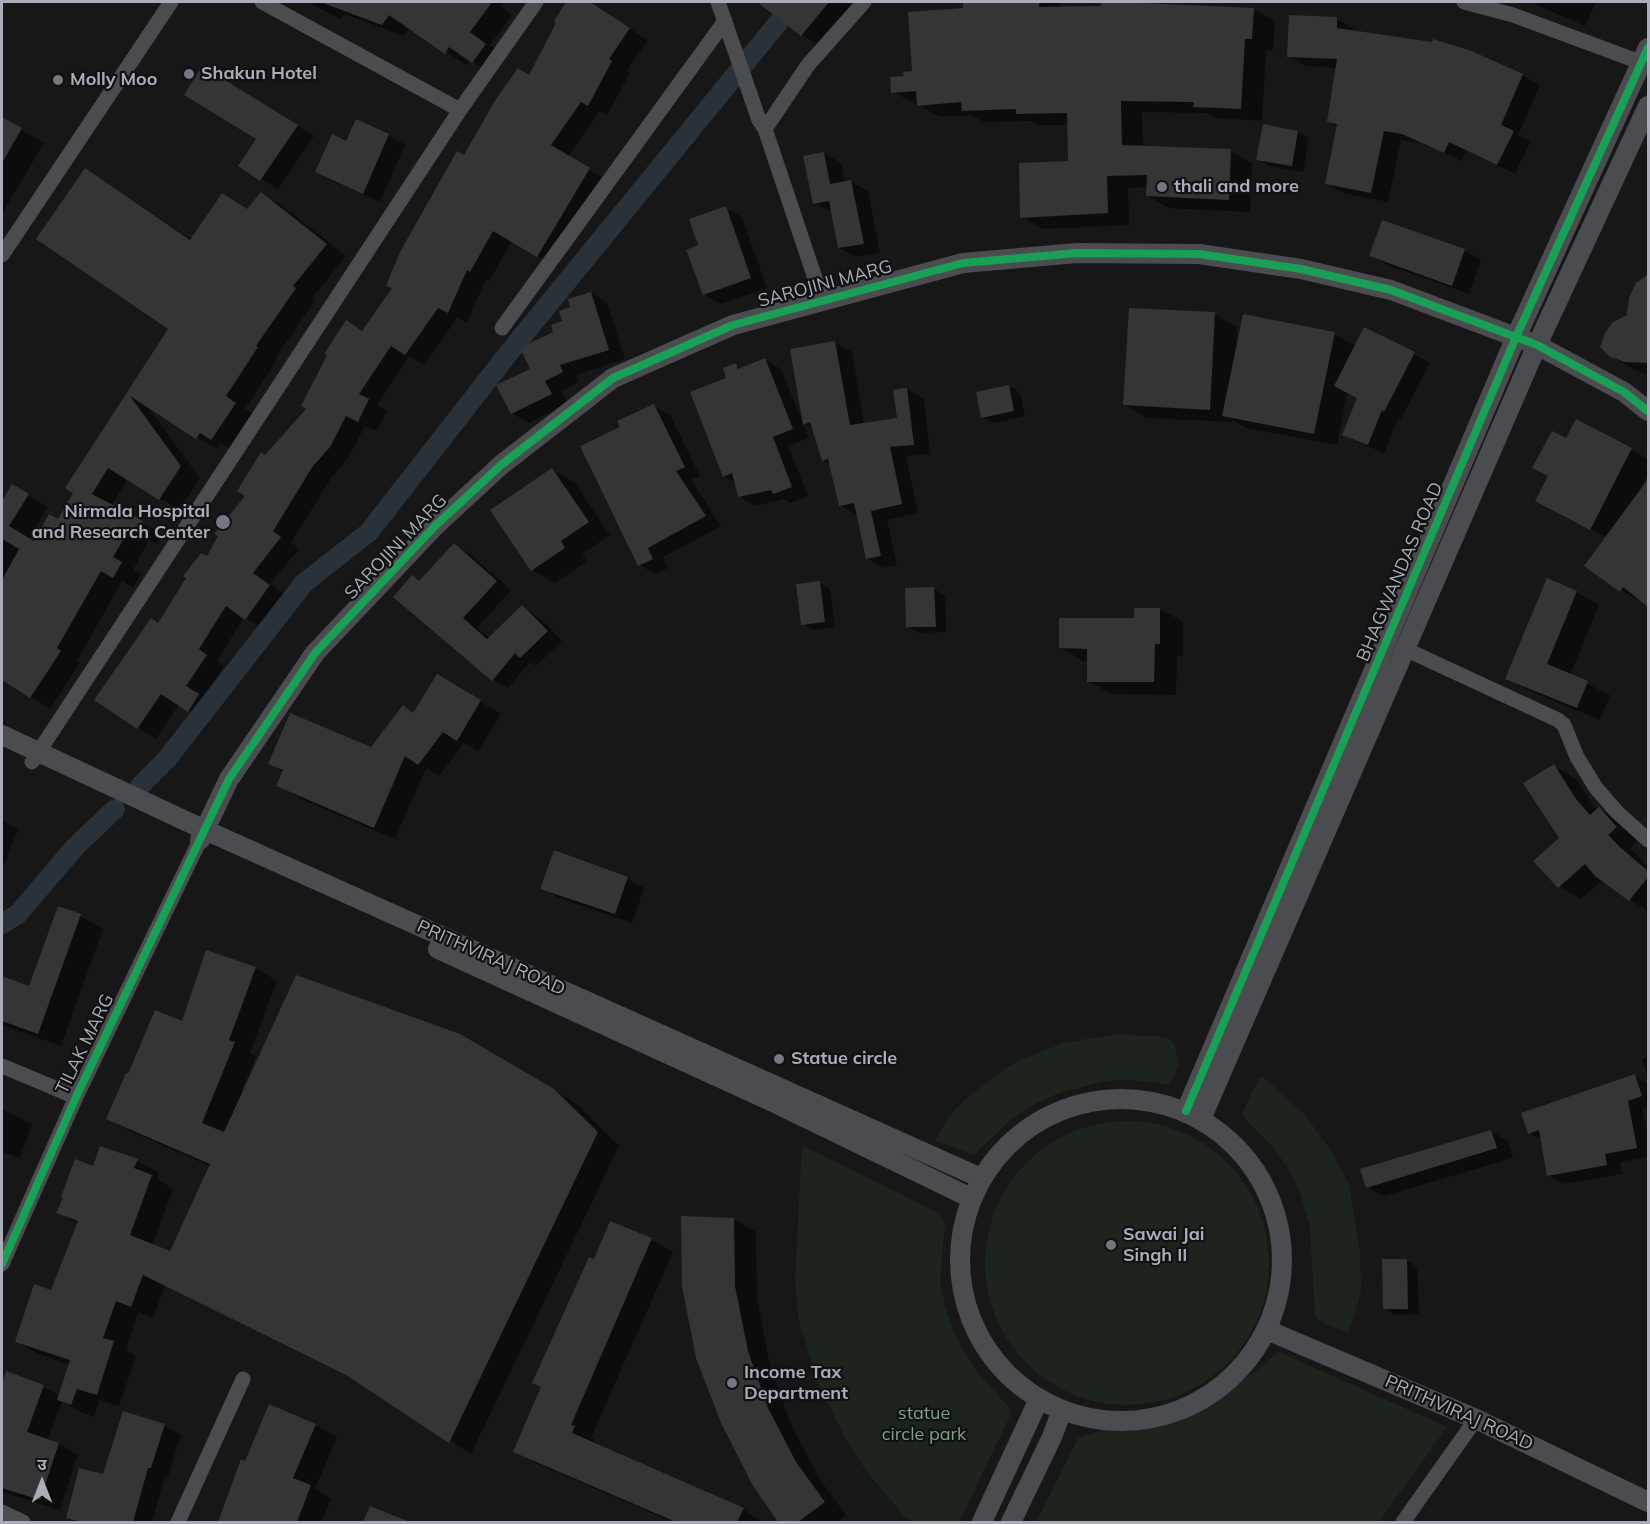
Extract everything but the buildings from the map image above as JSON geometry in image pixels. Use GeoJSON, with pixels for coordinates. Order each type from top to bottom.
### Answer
{"type":"FeatureCollection","features":[{"type":"Feature","properties":{"kind":"street"},"geometry":{"type":"LineString","coordinates":[[2,255],[171,2]]}},
{"type":"Feature","properties":{"kind":"street"},"geometry":{"type":"LineString","coordinates":[[262,2],[460,110]]}},
{"type":"Feature","properties":{"kind":"street"},"geometry":{"type":"LineString","coordinates":[[34,757],[460,110],[536,2]]}},
{"type":"Feature","properties":{"kind":"street"},"geometry":{"type":"LineString","coordinates":[[718,2],[822,299]]}},
{"type":"Feature","properties":{"kind":"street"},"geometry":{"type":"LineString","coordinates":[[762,124],[808,65],[864,2]]}},
{"type":"Feature","properties":{"kind":"street"},"geometry":{"type":"LineString","coordinates":[[1464,2],[1513,15],[1646,59]]}},
{"type":"Feature","properties":{"kind":"street"},"geometry":{"type":"LineString","coordinates":[[502,328],[725,21]]}},
{"type":"Feature","properties":{"kind":"street","name":"BHAGWANDAS ROAD"},"geometry":{"type":"LineString","coordinates":[[1193,1115],[1516,337],[1646,59]]}},
{"type":"Feature","properties":{"kind":"street","name":"BHAGWANDAS ROAD"},"geometry":{"type":"LineString","coordinates":[[1193,1115],[1405,649],[1537,345],[1646,118]]}},
{"type":"Feature","properties":{"kind":"street","name":"SAROJINI MARG"},"geometry":{"type":"LineString","coordinates":[[203,835],[229,779],[315,653],[435,526],[501,465],[613,378],[733,325],[822,299],[963,263],[1077,253],[1199,254],[1301,269],[1391,290],[1537,345],[1624,392],[1648,411]]}},
{"type":"Feature","properties":{"kind":"street"},"geometry":{"type":"LineString","coordinates":[[1405,649],[1558,720],[1564,725],[1577,757],[1596,788],[1617,812],[1648,840]]}},
{"type":"Feature","properties":{"kind":"street","name":"PRITHVIRAJ ROAD"},"geometry":{"type":"LineString","coordinates":[[2,735],[34,757]]}},
{"type":"Feature","properties":{"kind":"street","name":"PRITHVIRAJ ROAD"},"geometry":{"type":"LineString","coordinates":[[2,748],[34,757],[203,835],[775,1102],[971,1198]]}},
{"type":"Feature","properties":{"kind":"street","name":"PRITHVIRAJ ROAD"},"geometry":{"type":"LineString","coordinates":[[203,835],[981,1178]]}},
{"type":"Feature","properties":{"kind":"street","name":"TILAK MARG"},"geometry":{"type":"LineString","coordinates":[[2,1264],[76,1097],[203,835]]}},
{"type":"Feature","properties":{"kind":"street"},"geometry":{"type":"LineString","coordinates":[[2,1066],[76,1097]]}},
{"type":"Feature","properties":{"kind":"street"},"geometry":{"type":"LineString","coordinates":[[1120,1098],[1154,1102],[1193,1115],[1229,1140],[1252,1165],[1269,1196],[1280,1228],[1283,1263],[1279,1298],[1267,1330],[1253,1353],[1236,1374],[1216,1391],[1167,1414],[1141,1420],[1115,1421],[1088,1418],[1039,1400],[1012,1380],[990,1356],[973,1327],[963,1296],[959,1263],[962,1230],[971,1198],[981,1178],[1001,1151],[1026,1129],[1055,1113],[1087,1102],[1120,1098]]}},
{"type":"Feature","properties":{"kind":"street","name":"PRITHVIRAJ ROAD"},"geometry":{"type":"LineString","coordinates":[[1267,1330],[1476,1419],[1648,1502]]}},
{"type":"Feature","properties":{"kind":"street"},"geometry":{"type":"LineString","coordinates":[[178,1522],[243,1379]]}},
{"type":"Feature","properties":{"kind":"street"},"geometry":{"type":"LineString","coordinates":[[982,1522],[1039,1400]]}},
{"type":"Feature","properties":{"kind":"street"},"geometry":{"type":"LineString","coordinates":[[1011,1522],[1052,1437],[1062,1410]]}},
{"type":"Feature","properties":{"kind":"street"},"geometry":{"type":"LineString","coordinates":[[1403,1522],[1476,1419]]}},
{"type":"Feature","properties":{"kind":"street"},"geometry":{"type":"LineString","coordinates":[[2,1512],[23,1522]]}},
{"type":"Feature","properties":{"kind":"green space"},"geometry":{"type":"Polygon","coordinates":[[[1119,1034],[1165,1037],[1174,1043],[1179,1062],[1168,1084],[1127,1080],[1104,1081],[1059,1093],[1011,1119],[974,1155],[935,1141],[948,1117],[968,1097],[1006,1068],[1024,1058],[1067,1042],[1119,1034]]]}},
{"type":"Feature","properties":{"kind":"green space"},"geometry":{"type":"Polygon","coordinates":[[[1262,1076],[1305,1115],[1332,1152],[1349,1184],[1360,1253],[1361,1290],[1348,1332],[1327,1325],[1315,1317],[1310,1227],[1300,1193],[1291,1173],[1274,1148],[1244,1118],[1243,1112],[1262,1076]]]}},
{"type":"Feature","properties":{"kind":"green space"},"geometry":{"type":"Polygon","coordinates":[[[1127,1121],[1155,1124],[1181,1132],[1206,1145],[1227,1163],[1245,1184],[1258,1209],[1266,1235],[1269,1263],[1266,1291],[1258,1317],[1245,1342],[1227,1363],[1206,1381],[1181,1394],[1155,1402],[1127,1405],[1099,1402],[1073,1394],[1048,1381],[1027,1363],[1009,1342],[996,1317],[988,1291],[985,1263],[988,1235],[996,1209],[1009,1184],[1027,1163],[1048,1145],[1073,1132],[1099,1124],[1127,1121]]]}},
{"type":"Feature","properties":{"kind":"green space","name":"statue circle park"},"geometry":{"type":"Polygon","coordinates":[[[802,1146],[939,1214],[945,1223],[940,1282],[945,1306],[956,1337],[976,1371],[1008,1406],[1011,1414],[959,1522],[914,1522],[906,1518],[867,1472],[846,1439],[818,1383],[798,1317],[795,1278],[802,1146]]]}},
{"type":"Feature","properties":{"kind":"green space"},"geometry":{"type":"Polygon","coordinates":[[[1279,1352],[1447,1427],[1379,1522],[1036,1522],[1078,1438],[1105,1430],[1176,1421],[1213,1405],[1279,1352]]]}},
{"type":"Feature","properties":{"kind":"waterway"},"geometry":{"type":"LineString","coordinates":[[140,786],[167,759],[304,583],[369,532],[511,350],[795,2]]}},
{"type":"Feature","properties":{"kind":"waterway"},"geometry":{"type":"LineString","coordinates":[[2,924],[18,914],[75,847],[115,809]]}},
{"type":"Feature","properties":{"kind":"cycle path"},"geometry":{"type":"LineString","coordinates":[[1186,1111],[1516,337],[1648,48]]}},
{"type":"Feature","properties":{"kind":"cycle path"},"geometry":{"type":"LineString","coordinates":[[2,1264],[76,1097],[229,779],[315,653],[435,526],[501,465],[613,378],[733,325],[963,263],[1077,253],[1199,254],[1301,269],[1391,290],[1537,345],[1624,392],[1648,411]]}},
{"type":"Feature","properties":{"kind":"place","name":"Shakun Hotel"},"geometry":{"type":"Point","coordinates":[189,74]}},
{"type":"Feature","properties":{"kind":"place","name":"Molly Moo"},"geometry":{"type":"Point","coordinates":[58,80]}},
{"type":"Feature","properties":{"kind":"place","name":"thali and more"},"geometry":{"type":"Point","coordinates":[1162,187]}},
{"type":"Feature","properties":{"kind":"place","name":"Nirmala Hospital and Research Center"},"geometry":{"type":"Point","coordinates":[223,522]}},
{"type":"Feature","properties":{"kind":"place","name":"Statue circle"},"geometry":{"type":"Point","coordinates":[779,1059]}},
{"type":"Feature","properties":{"kind":"place","name":"Sawai Jai Singh II"},"geometry":{"type":"Point","coordinates":[1111,1245]}},
{"type":"Feature","properties":{"kind":"place","name":"Income Tax Department"},"geometry":{"type":"Point","coordinates":[732,1383]}}]}
